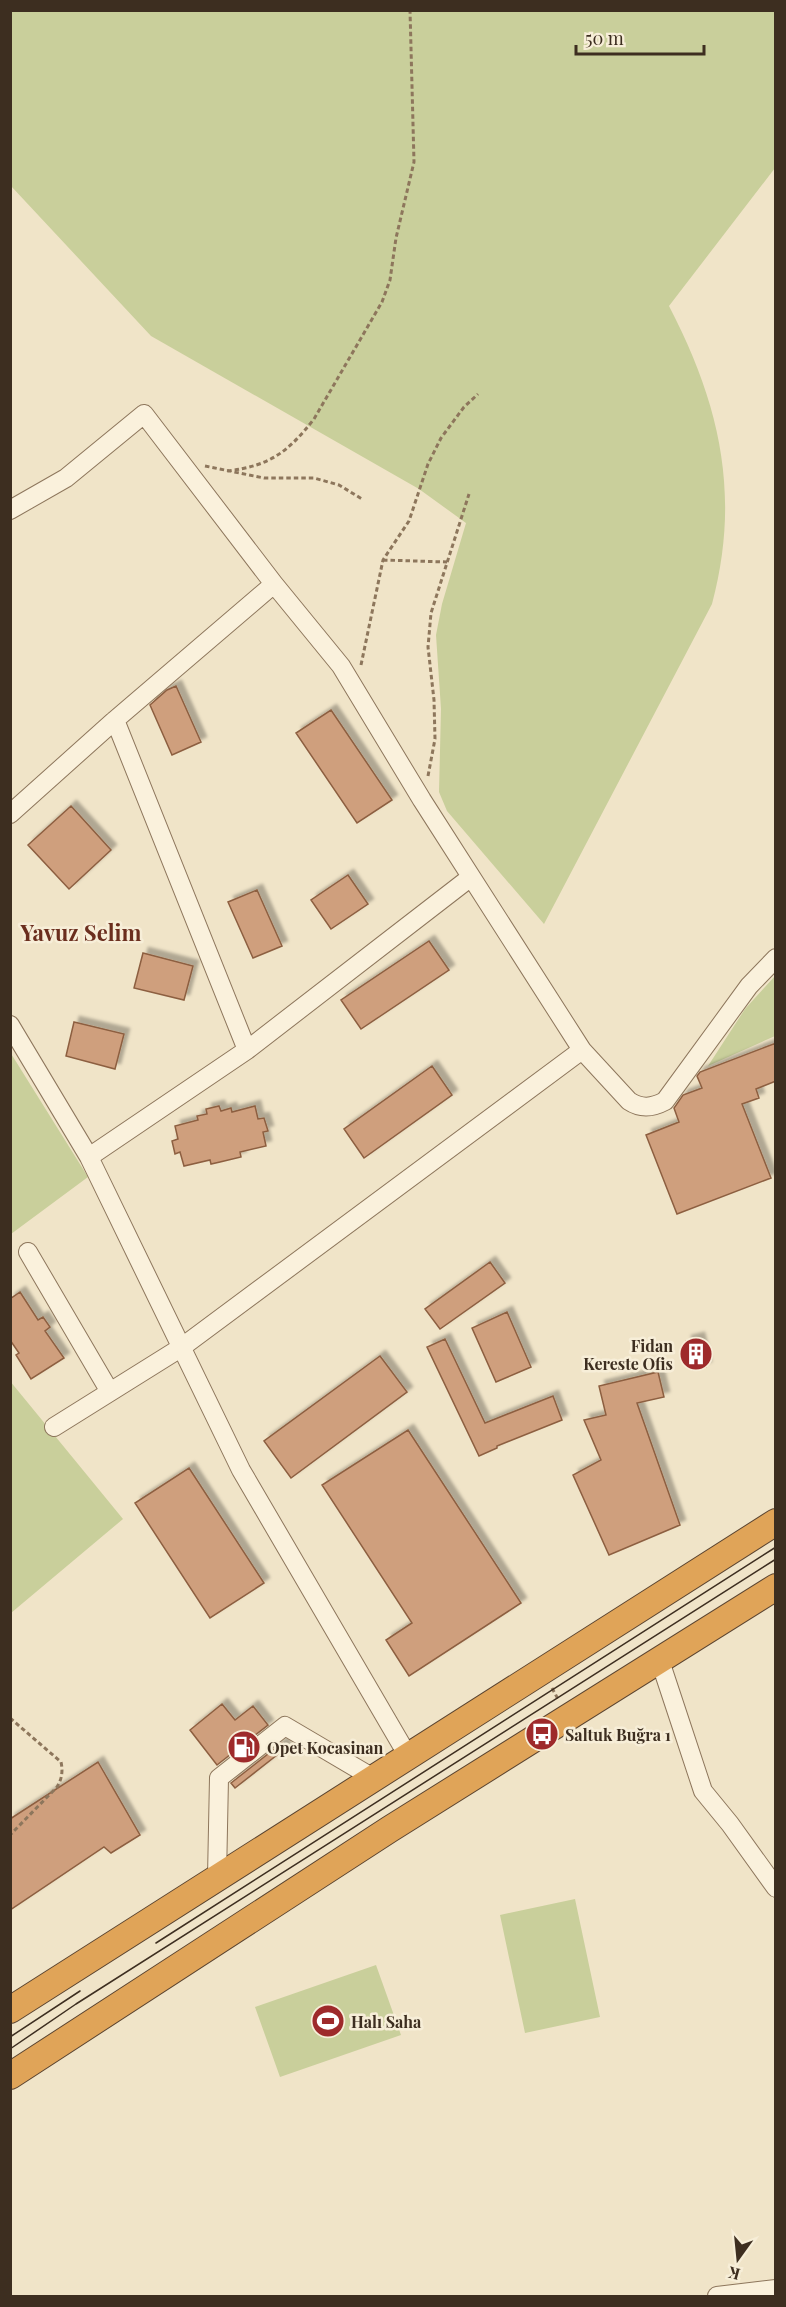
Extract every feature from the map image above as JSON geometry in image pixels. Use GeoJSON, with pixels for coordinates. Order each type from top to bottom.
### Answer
{"type":"FeatureCollection","features":[{"type":"Feature","properties":{"kind":"highway"},"geometry":{"type":"LineString","coordinates":[[10,2010],[776,1522]]}},
{"type":"Feature","properties":{"kind":"highway"},"geometry":{"type":"LineString","coordinates":[[10,2076],[390,1829],[776,1587]]}},
{"type":"Feature","properties":{"kind":"street"},"geometry":{"type":"LineString","coordinates":[[10,510],[66,478],[144,414],[274,584],[341,666],[422,800],[582,1050],[629,1101],[642,1107],[657,1105],[671,1094],[749,986],[776,958]]}},
{"type":"Feature","properties":{"kind":"street"},"geometry":{"type":"LineString","coordinates":[[10,814],[115,720],[274,584]]}},
{"type":"Feature","properties":{"kind":"street"},"geometry":{"type":"LineString","coordinates":[[115,720],[247,1050]]}},
{"type":"Feature","properties":{"kind":"street"},"geometry":{"type":"LineString","coordinates":[[89,1157],[247,1050],[471,877]]}},
{"type":"Feature","properties":{"kind":"street"},"geometry":{"type":"LineString","coordinates":[[10,1025],[89,1157],[241,1470],[408,1756]]}},
{"type":"Feature","properties":{"kind":"street"},"geometry":{"type":"LineString","coordinates":[[54,1427],[182,1347],[582,1050]]}},
{"type":"Feature","properties":{"kind":"street"},"geometry":{"type":"LineString","coordinates":[[28,1252],[110,1392]]}},
{"type":"Feature","properties":{"kind":"street"},"geometry":{"type":"LineString","coordinates":[[660,1661],[703,1791],[776,1888]]}},
{"type":"Feature","properties":{"kind":"street"},"geometry":{"type":"LineString","coordinates":[[217,1877],[219,1778],[285,1726],[375,1779]]}},
{"type":"Feature","properties":{"kind":"street"},"geometry":{"type":"LineString","coordinates":[[717,2296],[776,2289]]}},
{"type":"Feature","properties":{"kind":"path"},"geometry":{"type":"LineString","coordinates":[[227,471],[252,468],[266,462],[291,446],[303,433],[314,419],[387,291],[414,162],[410,10]]}},
{"type":"Feature","properties":{"kind":"path"},"geometry":{"type":"LineString","coordinates":[[356,691],[383,560],[409,521],[428,465],[441,438],[478,394]]}},
{"type":"Feature","properties":{"kind":"path"},"geometry":{"type":"LineString","coordinates":[[181,462],[264,478],[314,478],[339,485],[362,499]]}},
{"type":"Feature","properties":{"kind":"path"},"geometry":{"type":"LineString","coordinates":[[422,800],[435,740],[434,700],[428,655],[429,630],[435,596],[469,494]]}},
{"type":"Feature","properties":{"kind":"path"},"geometry":{"type":"LineString","coordinates":[[383,560],[447,562]]}},
{"type":"Feature","properties":{"kind":"path"},"geometry":{"type":"LineString","coordinates":[[544,1670],[567,1719]]}},
{"type":"Feature","properties":{"kind":"path"},"geometry":{"type":"LineString","coordinates":[[10,1718],[61,1762],[62,1768],[57,1787],[10,1835]]}},
{"type":"Feature","properties":{"kind":"green space"},"geometry":{"type":"Polygon","coordinates":[[[11,10],[775,11],[775,168],[669,306],[687,342],[701,379],[713,415],[720,451],[725,488],[725,525],[721,564],[712,604],[544,924],[447,811],[439,792],[441,709],[436,635],[442,604],[466,523],[419,489],[151,336],[11,186],[11,10]]]}},
{"type":"Feature","properties":{"kind":"green space"},"geometry":{"type":"Polygon","coordinates":[[[775,976],[775,1036],[708,1066],[745,1009],[775,976]]]}},
{"type":"Feature","properties":{"kind":"green space"},"geometry":{"type":"Polygon","coordinates":[[[10,1052],[88,1177],[11,1234],[10,1234],[10,1052]]]}},
{"type":"Feature","properties":{"kind":"green space"},"geometry":{"type":"Polygon","coordinates":[[[10,1381],[123,1519],[11,1613],[10,1613],[10,1381]]]}},
{"type":"Feature","properties":{"kind":"green space"},"geometry":{"type":"Polygon","coordinates":[[[575,1899],[600,2017],[525,2033],[500,1915],[575,1899]]]}},
{"type":"Feature","properties":{"kind":"green space","name":"Halı Saha"},"geometry":{"type":"Polygon","coordinates":[[[376,1965],[401,2035],[280,2077],[255,2007],[376,1965]]]}},
{"type":"Feature","properties":{"kind":"building"},"geometry":{"type":"Polygon","coordinates":[[[176,686],[201,742],[172,755],[150,705],[167,690],[176,686]]]}},
{"type":"Feature","properties":{"kind":"building"},"geometry":{"type":"Polygon","coordinates":[[[331,710],[392,800],[357,823],[296,733],[331,710]]]}},
{"type":"Feature","properties":{"kind":"building"},"geometry":{"type":"Polygon","coordinates":[[[71,806],[111,850],[69,889],[28,845],[71,806]]]}},
{"type":"Feature","properties":{"kind":"building"},"geometry":{"type":"Polygon","coordinates":[[[348,875],[368,904],[331,929],[311,900],[348,875]]]}},
{"type":"Feature","properties":{"kind":"building"},"geometry":{"type":"Polygon","coordinates":[[[257,890],[282,946],[253,958],[228,902],[257,890]]]}},
{"type":"Feature","properties":{"kind":"building"},"geometry":{"type":"Polygon","coordinates":[[[429,941],[449,970],[361,1029],[341,1000],[429,941]]]}},
{"type":"Feature","properties":{"kind":"building"},"geometry":{"type":"Polygon","coordinates":[[[143,953],[193,966],[184,1000],[134,988],[143,953]]]}},
{"type":"Feature","properties":{"kind":"building"},"geometry":{"type":"Polygon","coordinates":[[[74,1022],[124,1034],[115,1069],[66,1056],[74,1022]]]}},
{"type":"Feature","properties":{"kind":"building"},"geometry":{"type":"Polygon","coordinates":[[[776,1043],[776,1081],[756,1089],[759,1098],[742,1104],[771,1178],[677,1214],[646,1135],[679,1122],[674,1108],[683,1095],[702,1088],[697,1076],[700,1072],[776,1043]]]}},
{"type":"Feature","properties":{"kind":"building"},"geometry":{"type":"Polygon","coordinates":[[[432,1066],[452,1095],[364,1158],[344,1129],[432,1066]]]}},
{"type":"Feature","properties":{"kind":"building"},"geometry":{"type":"Polygon","coordinates":[[[219,1106],[221,1111],[231,1108],[232,1112],[255,1106],[258,1119],[264,1118],[268,1131],[263,1132],[266,1146],[240,1152],[241,1157],[211,1164],[210,1160],[184,1166],[180,1152],[175,1154],[172,1141],[178,1139],[175,1126],[198,1120],[197,1116],[207,1114],[206,1109],[219,1106]]]}},
{"type":"Feature","properties":{"kind":"building"},"geometry":{"type":"Polygon","coordinates":[[[490,1262],[505,1283],[440,1329],[425,1309],[490,1262]]]}},
{"type":"Feature","properties":{"kind":"building"},"geometry":{"type":"Polygon","coordinates":[[[20,1292],[38,1320],[43,1317],[50,1327],[45,1331],[64,1358],[31,1379],[16,1355],[19,1353],[10,1340],[10,1299],[20,1292]]]}},
{"type":"Feature","properties":{"kind":"building"},"geometry":{"type":"Polygon","coordinates":[[[507,1312],[531,1367],[496,1382],[472,1328],[507,1312]]]}},
{"type":"Feature","properties":{"kind":"building","name":"Fidan Kereste Ofis"},"geometry":{"type":"Polygon","coordinates":[[[699,1338],[706,1367],[693,1370],[686,1341],[699,1338]]]}},
{"type":"Feature","properties":{"kind":"building"},"geometry":{"type":"Polygon","coordinates":[[[445,1339],[485,1423],[553,1396],[562,1420],[497,1446],[479,1456],[427,1347],[445,1339]]]}},
{"type":"Feature","properties":{"kind":"building"},"geometry":{"type":"Polygon","coordinates":[[[380,1356],[407,1392],[291,1478],[264,1441],[380,1356]]]}},
{"type":"Feature","properties":{"kind":"building"},"geometry":{"type":"Polygon","coordinates":[[[658,1372],[664,1397],[637,1403],[680,1525],[609,1555],[573,1475],[601,1460],[584,1420],[606,1415],[599,1386],[658,1372]]]}},
{"type":"Feature","properties":{"kind":"building"},"geometry":{"type":"Polygon","coordinates":[[[408,1430],[521,1603],[409,1676],[386,1640],[412,1623],[322,1485],[408,1430]]]}},
{"type":"Feature","properties":{"kind":"building"},"geometry":{"type":"Polygon","coordinates":[[[189,1468],[264,1583],[210,1618],[135,1503],[189,1468]]]}},
{"type":"Feature","properties":{"kind":"building"},"geometry":{"type":"Polygon","coordinates":[[[222,1704],[235,1720],[253,1706],[268,1725],[217,1765],[190,1730],[222,1704]]]}},
{"type":"Feature","properties":{"kind":"building"},"geometry":{"type":"Polygon","coordinates":[[[282,1743],[286,1748],[235,1788],[231,1783],[282,1743]]]}},
{"type":"Feature","properties":{"kind":"building"},"geometry":{"type":"Polygon","coordinates":[[[98,1762],[140,1835],[111,1853],[104,1847],[10,1910],[10,1819],[98,1762]]]}},
{"type":"Feature","properties":{"kind":"tram line"},"geometry":{"type":"LineString","coordinates":[[156,1943],[776,1547]]}},
{"type":"Feature","properties":{"kind":"tram line"},"geometry":{"type":"LineString","coordinates":[[10,2049],[76,2004],[776,1559]]}},
{"type":"Feature","properties":{"kind":"tram line"},"geometry":{"type":"LineString","coordinates":[[10,2037],[80,1991]]}},
{"type":"Feature","properties":{"kind":"place","name":"Fidan Kereste Ofis"},"geometry":{"type":"Point","coordinates":[696,1354]}},
{"type":"Feature","properties":{"kind":"place","name":"Saltuk Buğra 1"},"geometry":{"type":"Point","coordinates":[542,1734]}},
{"type":"Feature","properties":{"kind":"place","name":"Opet Kocasinan"},"geometry":{"type":"Point","coordinates":[244,1747]}},
{"type":"Feature","properties":{"kind":"place","name":"Halı Saha"},"geometry":{"type":"Point","coordinates":[328,2021]}},
{"type":"Feature","properties":{"kind":"district","name":"Yavuz Selim"},"geometry":{"type":"Point","coordinates":[81,932]}}]}
